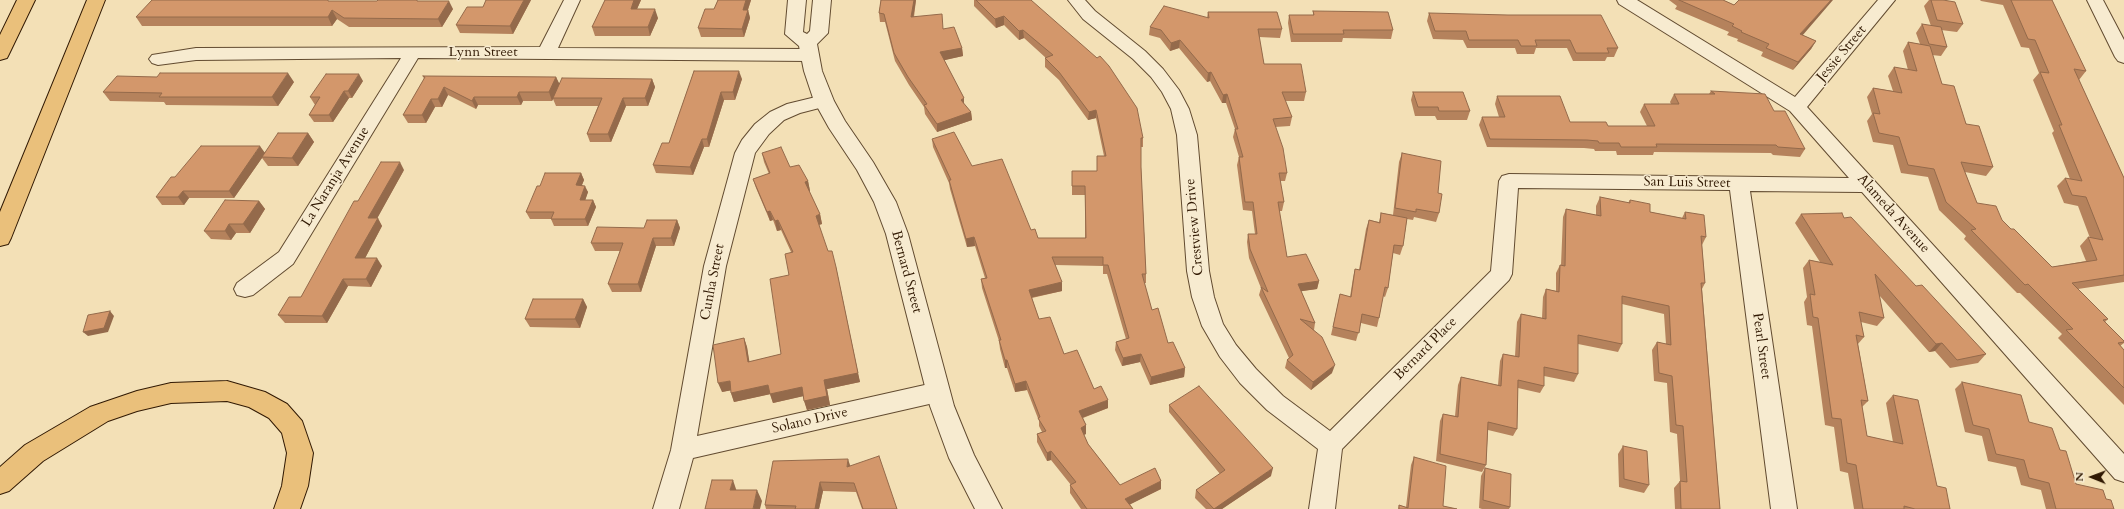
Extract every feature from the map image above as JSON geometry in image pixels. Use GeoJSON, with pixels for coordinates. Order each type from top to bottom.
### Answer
{"type":"FeatureCollection","features":[{"type":"Feature","properties":{"kind":"highway"},"geometry":{"type":"LineString","coordinates":[[0,54],[26,0]]}},
{"type":"Feature","properties":{"kind":"highway"},"geometry":{"type":"LineString","coordinates":[[0,238],[96,0]]}},
{"type":"Feature","properties":{"kind":"highway"},"geometry":{"type":"LineString","coordinates":[[0,483],[34,453],[73,428],[99,414],[137,400],[171,393],[227,391],[256,399],[278,411],[293,428],[300,453],[295,486],[287,509]]}},
{"type":"Feature","properties":{"kind":"street"},"geometry":{"type":"LineString","coordinates":[[546,53],[572,0]]}},
{"type":"Feature","properties":{"kind":"street"},"geometry":{"type":"LineString","coordinates":[[797,0],[794,34],[809,49],[819,33],[822,0]]}},
{"type":"Feature","properties":{"kind":"street","name":"Crestview Drive"},"geometry":{"type":"LineString","coordinates":[[1076,0],[1089,15],[1139,55],[1157,73],[1170,90],[1180,109],[1187,135],[1198,271],[1203,297],[1213,326],[1228,351],[1248,376],[1275,403],[1332,445]]}},
{"type":"Feature","properties":{"kind":"street","name":"Alameda Avenue"},"geometry":{"type":"LineString","coordinates":[[1625,0],[1797,108],[2124,471]]}},
{"type":"Feature","properties":{"kind":"street","name":"Jessie Street"},"geometry":{"type":"LineString","coordinates":[[1797,108],[1888,0]]}},
{"type":"Feature","properties":{"kind":"street"},"geometry":{"type":"LineString","coordinates":[[2095,0],[2124,57]]}},
{"type":"Feature","properties":{"kind":"street","name":"Lynn Street"},"geometry":{"type":"LineString","coordinates":[[158,59],[196,54],[413,52],[546,53],[809,49]]}},
{"type":"Feature","properties":{"kind":"street","name":"Bernard Street"},"geometry":{"type":"LineString","coordinates":[[809,49],[824,101],[866,167],[885,202],[897,234],[938,392],[962,458],[989,509]]}},
{"type":"Feature","properties":{"kind":"street","name":"La Naranja Avenue"},"geometry":{"type":"LineString","coordinates":[[245,289],[286,258],[413,52]]}},
{"type":"Feature","properties":{"kind":"street","name":"Cunha Street"},"geometry":{"type":"LineString","coordinates":[[666,509],[682,450],[715,266],[745,152],[762,129],[777,116],[794,108],[824,101]]}},
{"type":"Feature","properties":{"kind":"street","name":"Bernard Place"},"geometry":{"type":"LineString","coordinates":[[1332,445],[1501,274],[1509,181]]}},
{"type":"Feature","properties":{"kind":"street","name":"San Luis Street"},"geometry":{"type":"LineString","coordinates":[[1509,181],[1866,185]]}},
{"type":"Feature","properties":{"kind":"street","name":"Pearl Street"},"geometry":{"type":"LineString","coordinates":[[1739,184],[1784,509]]}},
{"type":"Feature","properties":{"kind":"street","name":"Solano Drive"},"geometry":{"type":"LineString","coordinates":[[682,450],[938,392]]}},
{"type":"Feature","properties":{"kind":"street"},"geometry":{"type":"LineString","coordinates":[[1322,509],[1332,445]]}},
{"type":"Feature","properties":{"kind":"building"},"geometry":{"type":"Polygon","coordinates":[[[152,0],[449,1],[438,19],[344,18],[332,10],[328,17],[136,17],[152,0]]]}},
{"type":"Feature","properties":{"kind":"building"},"geometry":{"type":"Polygon","coordinates":[[[486,0],[524,0],[510,26],[456,25],[467,7],[483,7],[486,0]]]}},
{"type":"Feature","properties":{"kind":"building"},"geometry":{"type":"Polygon","coordinates":[[[605,0],[634,0],[631,9],[655,9],[648,27],[592,27],[605,0]]]}},
{"type":"Feature","properties":{"kind":"building"},"geometry":{"type":"Polygon","coordinates":[[[718,0],[746,0],[743,10],[748,10],[742,29],[698,28],[705,9],[714,9],[718,0]]]}},
{"type":"Feature","properties":{"kind":"building"},"geometry":{"type":"Polygon","coordinates":[[[881,0],[914,0],[911,17],[942,14],[943,29],[954,27],[962,48],[940,52],[964,98],[961,100],[971,112],[937,124],[924,105],[927,104],[908,77],[894,53],[884,14],[879,13],[881,0]]]}},
{"type":"Feature","properties":{"kind":"building"},"geometry":{"type":"Polygon","coordinates":[[[976,0],[1031,0],[1097,58],[1100,56],[1109,66],[1137,108],[1143,138],[1141,138],[1141,167],[1146,274],[1142,274],[1152,310],[1158,308],[1168,343],[1173,342],[1185,368],[1151,377],[1141,354],[1123,358],[1116,342],[1129,338],[1108,265],[1103,265],[1103,257],[1052,257],[1062,282],[1029,290],[1039,319],[1050,317],[1064,354],[1077,350],[1094,389],[1101,386],[1108,400],[1079,411],[1086,425],[1081,428],[1088,444],[1120,485],[1155,468],[1161,481],[1125,499],[1133,509],[1087,509],[1070,485],[1076,482],[1051,451],[1047,453],[1037,434],[1046,431],[1038,418],[1040,417],[1026,381],[1015,384],[1007,360],[1005,360],[999,340],[1001,340],[981,279],[987,278],[974,237],[966,239],[949,180],[951,180],[932,139],[954,132],[972,166],[1002,159],[1031,230],[1035,229],[1038,238],[1086,238],[1085,186],[1072,186],[1072,171],[1097,171],[1097,156],[1106,156],[1096,110],[1089,112],[1059,72],[1045,58],[1053,55],[1023,30],[1019,31],[1004,16],[995,19],[976,0]]]}},
{"type":"Feature","properties":{"kind":"building"},"geometry":{"type":"Polygon","coordinates":[[[1679,0],[1723,0],[1734,5],[1739,0],[1831,0],[1800,34],[1816,41],[1798,62],[1766,48],[1769,44],[1741,32],[1742,31],[1732,26],[1734,24],[1679,0]]]}},
{"type":"Feature","properties":{"kind":"building"},"geometry":{"type":"Polygon","coordinates":[[[1931,0],[1955,2],[1963,24],[1937,20],[1931,0]]]}},
{"type":"Feature","properties":{"kind":"building"},"geometry":{"type":"Polygon","coordinates":[[[2011,0],[2052,0],[2086,71],[2074,69],[2124,178],[2124,275],[2072,283],[2108,319],[2103,320],[2124,341],[2118,343],[2124,350],[2124,388],[2066,330],[2073,329],[2028,284],[2025,285],[1971,230],[1976,229],[1946,202],[1934,169],[1908,165],[1899,137],[1879,133],[1873,113],[1880,114],[1873,88],[1902,93],[1894,67],[1917,71],[1908,42],[1930,46],[1942,84],[1954,86],[1966,124],[1979,126],[1993,167],[1961,162],[1977,203],[1996,206],[2002,220],[2011,229],[2014,229],[2052,267],[2097,260],[2088,237],[2103,240],[2086,197],[2072,195],[2065,178],[2082,181],[2059,125],[2062,125],[2040,72],[2049,73],[2035,40],[2028,39],[2011,0]]]}},
{"type":"Feature","properties":{"kind":"building"},"geometry":{"type":"Polygon","coordinates":[[[1164,6],[1209,18],[1208,12],[1277,12],[1282,29],[1258,29],[1264,64],[1301,64],[1306,92],[1282,92],[1292,117],[1273,119],[1283,148],[1287,173],[1279,173],[1284,202],[1278,202],[1287,257],[1306,254],[1319,281],[1298,284],[1315,323],[1300,319],[1322,337],[1335,365],[1313,382],[1287,360],[1293,355],[1261,287],[1268,292],[1250,249],[1248,234],[1257,234],[1253,202],[1245,202],[1239,157],[1243,157],[1235,129],[1238,129],[1227,94],[1223,95],[1211,72],[1208,73],[1180,40],[1171,43],[1161,30],[1150,27],[1164,6]]]}},
{"type":"Feature","properties":{"kind":"building"},"geometry":{"type":"Polygon","coordinates":[[[1313,11],[1388,12],[1393,30],[1343,30],[1344,34],[1293,34],[1289,15],[1314,15],[1313,11]]]}},
{"type":"Feature","properties":{"kind":"building"},"geometry":{"type":"Polygon","coordinates":[[[1429,13],[1601,15],[1618,48],[1607,48],[1609,53],[1576,53],[1570,40],[1535,40],[1537,46],[1521,46],[1518,40],[1469,40],[1466,31],[1435,31],[1429,13]]]}},
{"type":"Feature","properties":{"kind":"building"},"geometry":{"type":"Polygon","coordinates":[[[1922,24],[1941,27],[1947,47],[1929,44],[1922,24]]]}},
{"type":"Feature","properties":{"kind":"building"},"geometry":{"type":"Polygon","coordinates":[[[694,71],[739,71],[733,92],[721,92],[707,139],[702,139],[690,167],[653,165],[662,143],[669,143],[694,71]]]}},
{"type":"Feature","properties":{"kind":"building"},"geometry":{"type":"Polygon","coordinates":[[[160,73],[288,73],[272,97],[159,97],[162,93],[103,92],[117,76],[157,77],[160,73]]]}},
{"type":"Feature","properties":{"kind":"building"},"geometry":{"type":"Polygon","coordinates":[[[326,74],[359,74],[348,91],[344,91],[329,115],[309,115],[320,97],[310,97],[326,74]]]}},
{"type":"Feature","properties":{"kind":"building"},"geometry":{"type":"Polygon","coordinates":[[[423,76],[556,77],[549,92],[519,92],[517,97],[474,97],[472,101],[444,87],[438,99],[431,99],[422,115],[403,115],[425,77],[423,76]]]}},
{"type":"Feature","properties":{"kind":"building"},"geometry":{"type":"Polygon","coordinates":[[[562,78],[652,79],[645,98],[623,98],[608,134],[587,134],[602,98],[553,98],[562,78]]]}},
{"type":"Feature","properties":{"kind":"building"},"geometry":{"type":"Polygon","coordinates":[[[1711,91],[1765,94],[1774,111],[1785,111],[1805,149],[1778,147],[1776,145],[1656,144],[1657,147],[1621,147],[1619,143],[1599,143],[1598,141],[1587,140],[1490,139],[1482,117],[1505,117],[1497,96],[1560,96],[1570,122],[1606,122],[1608,126],[1655,126],[1644,104],[1679,104],[1674,94],[1715,94],[1711,91]]]}},
{"type":"Feature","properties":{"kind":"building"},"geometry":{"type":"Polygon","coordinates":[[[1413,92],[1463,92],[1470,111],[1439,111],[1438,107],[1418,107],[1413,92]]]}},
{"type":"Feature","properties":{"kind":"building"},"geometry":{"type":"Polygon","coordinates":[[[278,133],[308,133],[292,158],[262,157],[278,133]]]}},
{"type":"Feature","properties":{"kind":"building"},"geometry":{"type":"Polygon","coordinates":[[[201,146],[260,146],[229,191],[183,191],[178,197],[156,197],[171,177],[175,177],[201,146]]]}},
{"type":"Feature","properties":{"kind":"building"},"geometry":{"type":"Polygon","coordinates":[[[781,147],[790,167],[799,165],[808,181],[805,182],[820,214],[816,216],[828,251],[832,251],[858,373],[824,380],[827,396],[804,401],[802,387],[770,394],[768,385],[731,393],[730,381],[718,383],[713,345],[744,338],[748,362],[781,354],[770,279],[789,275],[785,254],[793,252],[778,220],[775,221],[770,211],[767,212],[753,179],[770,173],[762,153],[781,147]]]}},
{"type":"Feature","properties":{"kind":"building"},"geometry":{"type":"Polygon","coordinates":[[[1402,153],[1441,161],[1438,193],[1442,194],[1439,213],[1416,209],[1416,212],[1395,208],[1402,153]]]}},
{"type":"Feature","properties":{"kind":"building"},"geometry":{"type":"Polygon","coordinates":[[[381,162],[400,162],[368,218],[378,218],[355,258],[377,258],[366,279],[343,279],[322,316],[278,315],[289,297],[301,297],[354,201],[358,201],[381,162]]]}},
{"type":"Feature","properties":{"kind":"building"},"geometry":{"type":"Polygon","coordinates":[[[545,173],[581,173],[576,185],[585,186],[580,200],[593,200],[585,219],[551,219],[554,212],[526,212],[537,186],[540,186],[545,173]]]}},
{"type":"Feature","properties":{"kind":"building"},"geometry":{"type":"Polygon","coordinates":[[[1600,197],[1630,203],[1630,200],[1650,204],[1650,212],[1686,219],[1685,212],[1704,215],[1706,237],[1701,236],[1705,283],[1701,283],[1720,509],[1681,509],[1680,481],[1687,482],[1683,426],[1676,425],[1672,376],[1659,373],[1657,342],[1671,345],[1669,306],[1622,296],[1622,344],[1578,335],[1578,374],[1544,367],[1544,386],[1518,380],[1517,429],[1488,422],[1486,465],[1440,454],[1443,414],[1458,417],[1461,377],[1501,386],[1503,354],[1519,357],[1521,314],[1546,319],[1546,289],[1559,292],[1560,265],[1565,266],[1566,209],[1601,216],[1600,197]]]}},
{"type":"Feature","properties":{"kind":"building"},"geometry":{"type":"Polygon","coordinates":[[[225,200],[259,201],[243,224],[229,224],[225,231],[204,231],[225,200]]]}},
{"type":"Feature","properties":{"kind":"building"},"geometry":{"type":"Polygon","coordinates":[[[1381,213],[1407,218],[1403,246],[1394,245],[1388,288],[1385,287],[1379,318],[1362,314],[1359,333],[1333,327],[1340,294],[1351,297],[1355,269],[1360,270],[1369,220],[1380,223],[1381,213]]]}},
{"type":"Feature","properties":{"kind":"building"},"geometry":{"type":"Polygon","coordinates":[[[1842,213],[1844,218],[1851,217],[1916,286],[1922,285],[1986,354],[1957,360],[1942,343],[1936,344],[1875,274],[1884,318],[1859,312],[1864,337],[1856,335],[1868,401],[1861,400],[1867,436],[1903,444],[1893,395],[1918,400],[1937,486],[1946,488],[1950,509],[1915,509],[1904,506],[1904,509],[1863,509],[1856,465],[1847,463],[1841,419],[1832,418],[1818,318],[1813,317],[1810,294],[1815,295],[1809,260],[1833,265],[1801,214],[1842,213]]]}},
{"type":"Feature","properties":{"kind":"building"},"geometry":{"type":"Polygon","coordinates":[[[647,220],[677,220],[671,238],[653,238],[638,284],[608,284],[623,243],[591,243],[597,227],[644,228],[647,220]]]}},
{"type":"Feature","properties":{"kind":"building"},"geometry":{"type":"Polygon","coordinates":[[[533,299],[583,299],[575,319],[525,319],[533,299]]]}},
{"type":"Feature","properties":{"kind":"building"},"geometry":{"type":"Polygon","coordinates":[[[110,311],[104,328],[83,332],[88,315],[110,311]]]}},
{"type":"Feature","properties":{"kind":"building"},"geometry":{"type":"Polygon","coordinates":[[[1962,382],[2021,395],[2029,422],[2052,428],[2060,450],[2066,451],[2076,484],[2103,490],[2106,499],[2111,500],[2114,509],[2056,509],[2049,483],[2029,478],[2024,460],[1996,454],[1989,429],[1973,425],[1962,382]]]}},
{"type":"Feature","properties":{"kind":"building"},"geometry":{"type":"Polygon","coordinates":[[[1199,386],[1273,468],[1214,509],[1196,490],[1225,470],[1169,405],[1199,386]]]}},
{"type":"Feature","properties":{"kind":"building"},"geometry":{"type":"Polygon","coordinates":[[[1623,446],[1647,451],[1649,485],[1624,479],[1623,446]]]}},
{"type":"Feature","properties":{"kind":"building"},"geometry":{"type":"Polygon","coordinates":[[[879,456],[897,509],[863,509],[854,483],[820,482],[815,509],[795,509],[796,506],[765,505],[773,461],[848,459],[847,467],[879,456]]]}},
{"type":"Feature","properties":{"kind":"building"},"geometry":{"type":"Polygon","coordinates":[[[1414,457],[1446,466],[1443,506],[1457,509],[1399,509],[1399,505],[1408,508],[1414,457]]]}},
{"type":"Feature","properties":{"kind":"building"},"geometry":{"type":"Polygon","coordinates":[[[1485,468],[1511,474],[1510,507],[1483,500],[1485,468]]]}},
{"type":"Feature","properties":{"kind":"building"},"geometry":{"type":"Polygon","coordinates":[[[712,480],[733,480],[730,490],[757,490],[753,509],[705,509],[712,480]]]}}]}
